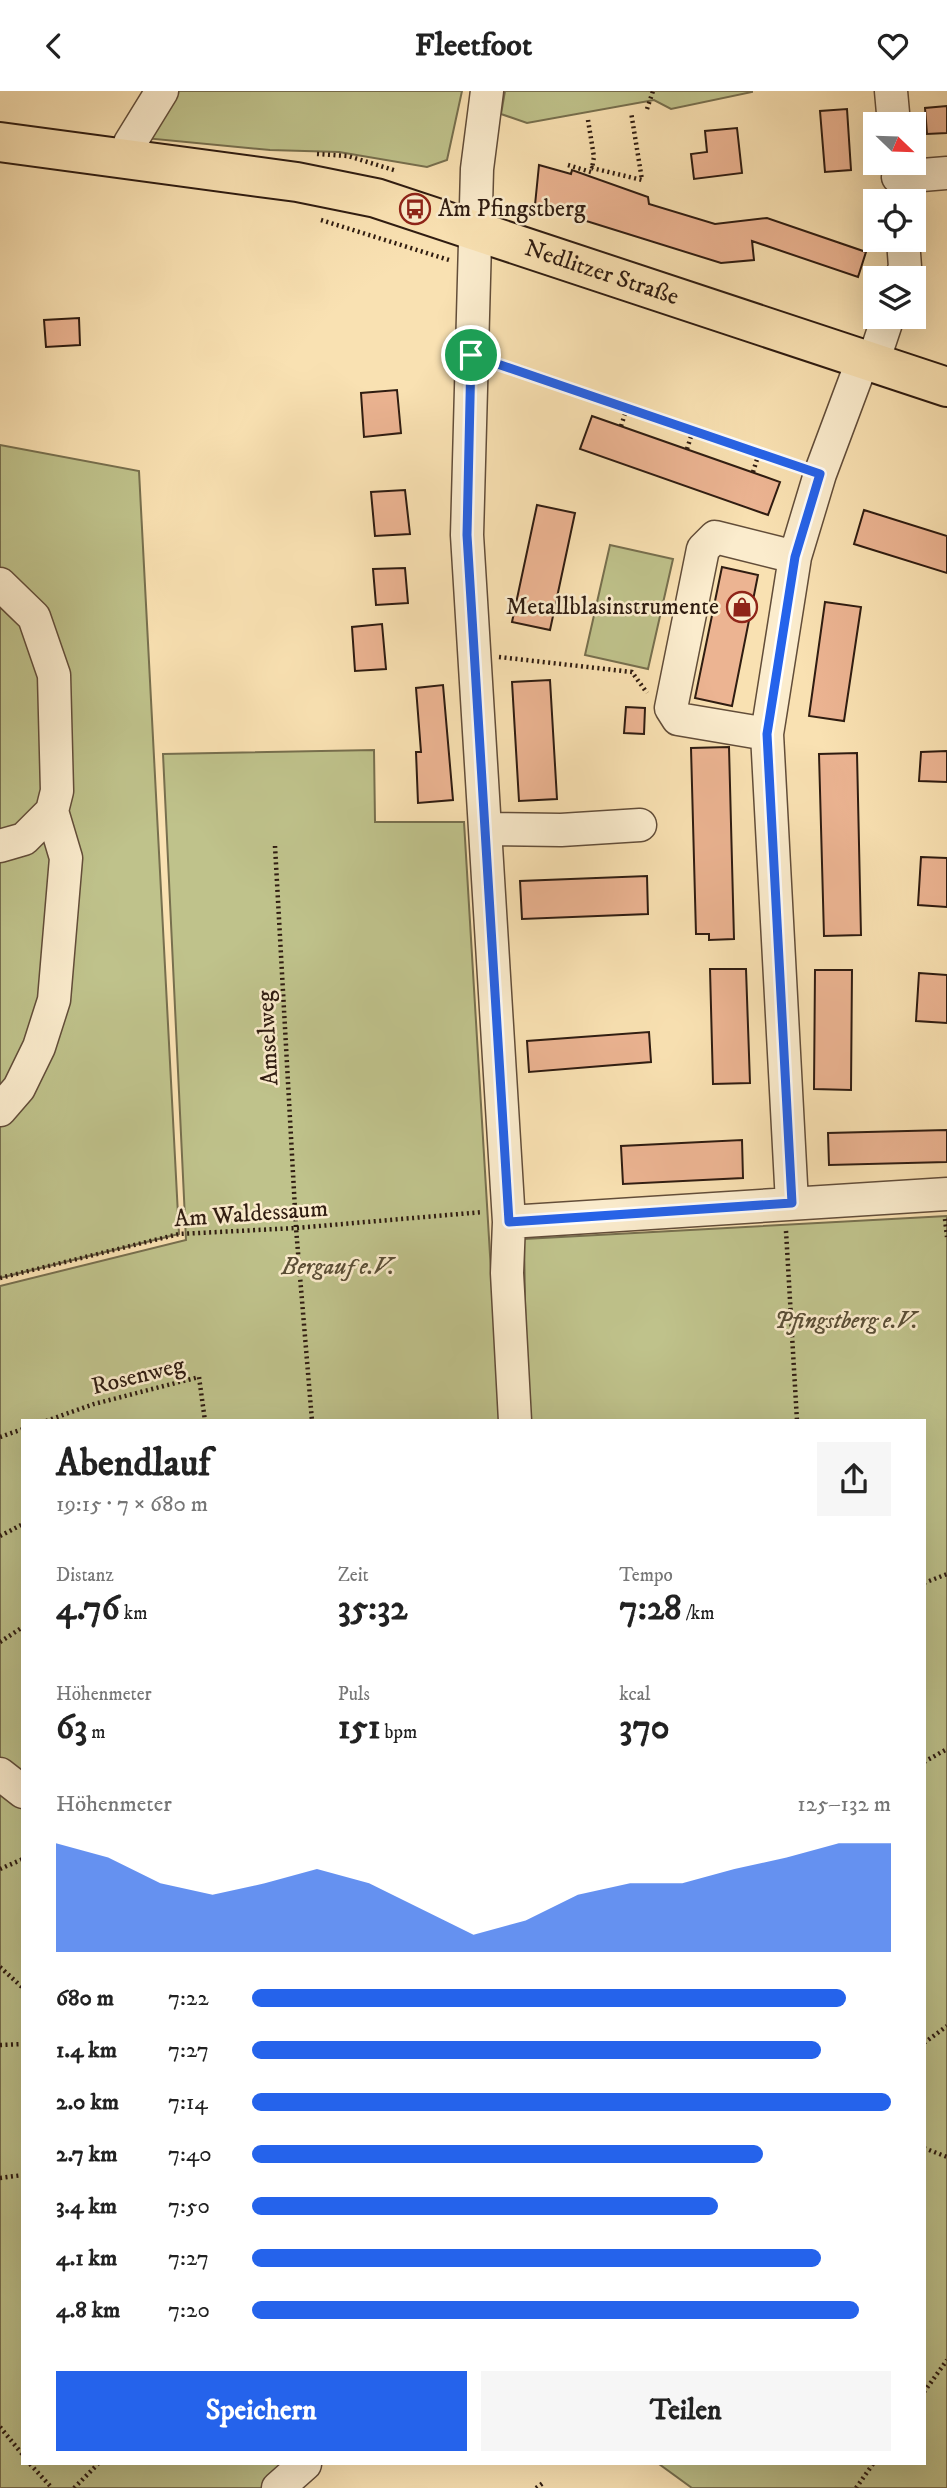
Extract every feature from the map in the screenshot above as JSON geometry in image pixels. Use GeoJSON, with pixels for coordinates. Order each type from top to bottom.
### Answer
{"type":"FeatureCollection","features":[{"type":"Feature","properties":{"kind":"main road","name":"Nedlitzer Straße"},"geometry":{"type":"LineString","coordinates":[[0,142],[125,157],[334,188],[415,209],[947,387]]}},
{"type":"Feature","properties":{"kind":"street"},"geometry":{"type":"LineString","coordinates":[[125,157],[130,143],[162,91]]}},
{"type":"Feature","properties":{"kind":"street"},"geometry":{"type":"LineString","coordinates":[[487,91],[477,169],[467,535],[509,1216],[508,1273],[515,1419]]}},
{"type":"Feature","properties":{"kind":"street"},"geometry":{"type":"LineString","coordinates":[[891,91],[893,112]]}},
{"type":"Feature","properties":{"kind":"street"},"geometry":{"type":"LineString","coordinates":[[898,180],[947,173]]}},
{"type":"Feature","properties":{"kind":"street"},"geometry":{"type":"LineString","coordinates":[[792,1203],[767,734],[795,557],[820,474],[883,329]]}},
{"type":"Feature","properties":{"kind":"street"},"geometry":{"type":"LineString","coordinates":[[767,734],[678,719],[671,708],[703,549],[715,537],[795,557]]}},
{"type":"Feature","properties":{"kind":"street"},"geometry":{"type":"LineString","coordinates":[[0,584],[34,617],[54,675],[57,791],[52,811],[66,858],[54,1000],[34,1057],[19,1088],[0,1110]]}},
{"type":"Feature","properties":{"kind":"street"},"geometry":{"type":"LineString","coordinates":[[0,846],[24,839],[52,811]]}},
{"type":"Feature","properties":{"kind":"street"},"geometry":{"type":"LineString","coordinates":[[486,829],[561,830],[640,825]]}},
{"type":"Feature","properties":{"kind":"street"},"geometry":{"type":"LineString","coordinates":[[509,1216],[947,1194]]}},
{"type":"Feature","properties":{"kind":"street"},"geometry":{"type":"LineString","coordinates":[[0,1774],[21,1790]]}},
{"type":"Feature","properties":{"kind":"street"},"geometry":{"type":"LineString","coordinates":[[278,2488],[304,2465]]}},
{"type":"Feature","properties":{"kind":"path"},"geometry":{"type":"LineString","coordinates":[[647,109],[653,91]]}},
{"type":"Feature","properties":{"kind":"path"},"geometry":{"type":"LineString","coordinates":[[592,168],[642,180],[631,112]]}},
{"type":"Feature","properties":{"kind":"path"},"geometry":{"type":"LineString","coordinates":[[568,165],[591,172],[594,157],[588,120]]}},
{"type":"Feature","properties":{"kind":"path"},"geometry":{"type":"LineString","coordinates":[[471,355],[820,474]]}},
{"type":"Feature","properties":{"kind":"path"},"geometry":{"type":"LineString","coordinates":[[621,426],[627,408]]}},
{"type":"Feature","properties":{"kind":"path"},"geometry":{"type":"LineString","coordinates":[[687,449],[693,431]]}},
{"type":"Feature","properties":{"kind":"path"},"geometry":{"type":"LineString","coordinates":[[753,472],[759,453]]}},
{"type":"Feature","properties":{"kind":"path"},"geometry":{"type":"LineString","coordinates":[[474,654],[632,672]]}},
{"type":"Feature","properties":{"kind":"path","name":"Amselweg"},"geometry":{"type":"LineString","coordinates":[[275,846],[296,1228],[312,1419]]}},
{"type":"Feature","properties":{"kind":"path"},"geometry":{"type":"LineString","coordinates":[[792,1203],[786,1225],[797,1419]]}},
{"type":"Feature","properties":{"kind":"path","name":"Am Waldessaum"},"geometry":{"type":"LineString","coordinates":[[0,1278],[179,1234],[509,1216]]}},
{"type":"Feature","properties":{"kind":"path","name":"Rosenweg"},"geometry":{"type":"LineString","coordinates":[[52,1419],[94,1404],[199,1377],[205,1419]]}},
{"type":"Feature","properties":{"kind":"path"},"geometry":{"type":"LineString","coordinates":[[0,1437],[21,1430]]}},
{"type":"Feature","properties":{"kind":"path"},"geometry":{"type":"LineString","coordinates":[[0,1536],[21,1525]]}},
{"type":"Feature","properties":{"kind":"path"},"geometry":{"type":"LineString","coordinates":[[926,1582],[947,1574]]}},
{"type":"Feature","properties":{"kind":"path"},"geometry":{"type":"LineString","coordinates":[[0,1642],[21,1628]]}},
{"type":"Feature","properties":{"kind":"path"},"geometry":{"type":"LineString","coordinates":[[926,1761],[947,1749]]}},
{"type":"Feature","properties":{"kind":"path"},"geometry":{"type":"LineString","coordinates":[[0,1869],[21,1860]]}},
{"type":"Feature","properties":{"kind":"path"},"geometry":{"type":"LineString","coordinates":[[0,1967],[21,1985]]}},
{"type":"Feature","properties":{"kind":"path"},"geometry":{"type":"LineString","coordinates":[[926,2042],[947,2026]]}},
{"type":"Feature","properties":{"kind":"path"},"geometry":{"type":"LineString","coordinates":[[0,2045],[21,2044]]}},
{"type":"Feature","properties":{"kind":"path"},"geometry":{"type":"LineString","coordinates":[[926,2149],[947,2157]]}},
{"type":"Feature","properties":{"kind":"path"},"geometry":{"type":"LineString","coordinates":[[0,2178],[21,2175]]}},
{"type":"Feature","properties":{"kind":"path"},"geometry":{"type":"LineString","coordinates":[[926,2389],[947,2360]]}},
{"type":"Feature","properties":{"kind":"path"},"geometry":{"type":"LineString","coordinates":[[0,2427],[21,2453]]}},
{"type":"Feature","properties":{"kind":"path"},"geometry":{"type":"LineString","coordinates":[[31,2465],[52,2488]]}},
{"type":"Feature","properties":{"kind":"path"},"geometry":{"type":"LineString","coordinates":[[75,2488],[97,2465]]}},
{"type":"Feature","properties":{"kind":"path"},"geometry":{"type":"LineString","coordinates":[[856,2488],[872,2465]]}},
{"type":"Feature","properties":{"kind":"path"},"geometry":{"type":"LineString","coordinates":[[536,2488],[543,2483]]}},
{"type":"Feature","properties":{"kind":"green space"},"geometry":{"type":"Polygon","coordinates":[[[162,91],[462,91],[447,160],[427,167],[339,152],[270,150],[134,137],[162,91]]]}},
{"type":"Feature","properties":{"kind":"green space"},"geometry":{"type":"Polygon","coordinates":[[[505,91],[752,92],[671,109],[654,100],[527,123],[501,114],[505,91]]]}},
{"type":"Feature","properties":{"kind":"green space"},"geometry":{"type":"Polygon","coordinates":[[[0,445],[139,471],[179,1234],[0,1278],[0,445]]]}},
{"type":"Feature","properties":{"kind":"green space"},"geometry":{"type":"Polygon","coordinates":[[[610,545],[673,559],[648,669],[585,655],[610,545]]]}},
{"type":"Feature","properties":{"kind":"green space","name":"Bergauf e.V."},"geometry":{"type":"Polygon","coordinates":[[[374,750],[375,822],[464,822],[500,1419],[21,1419],[21,1782],[0,1766],[0,1286],[186,1240],[163,754],[374,750]]]}},
{"type":"Feature","properties":{"kind":"green space","name":"Pfingstberg e.V."},"geometry":{"type":"Polygon","coordinates":[[[947,1216],[947,2488],[692,2488],[660,2465],[926,2465],[926,1419],[527,1419],[524,1239],[947,1216]]]}},
{"type":"Feature","properties":{"kind":"green space"},"geometry":{"type":"Polygon","coordinates":[[[0,1782],[21,1798],[21,2465],[293,2465],[266,2488],[0,2488],[0,1782]]]}},
{"type":"Feature","properties":{"kind":"building"},"geometry":{"type":"Polygon","coordinates":[[[947,106],[947,133],[927,134],[925,108],[947,106]]]}},
{"type":"Feature","properties":{"kind":"building"},"geometry":{"type":"Polygon","coordinates":[[[847,109],[851,170],[825,172],[820,111],[847,109]]]}},
{"type":"Feature","properties":{"kind":"building"},"geometry":{"type":"Polygon","coordinates":[[[737,128],[742,173],[694,179],[691,154],[707,152],[705,131],[737,128]]]}},
{"type":"Feature","properties":{"kind":"building"},"geometry":{"type":"Polygon","coordinates":[[[539,165],[571,174],[572,170],[648,197],[649,204],[715,224],[767,218],[866,252],[858,277],[752,241],[754,260],[721,263],[535,205],[539,165]]]}},
{"type":"Feature","properties":{"kind":"building"},"geometry":{"type":"Polygon","coordinates":[[[79,318],[80,345],[46,347],[44,320],[79,318]]]}},
{"type":"Feature","properties":{"kind":"building"},"geometry":{"type":"Polygon","coordinates":[[[397,390],[401,433],[364,437],[361,393],[397,390]]]}},
{"type":"Feature","properties":{"kind":"building"},"geometry":{"type":"Polygon","coordinates":[[[592,416],[780,482],[768,515],[580,449],[592,416]]]}},
{"type":"Feature","properties":{"kind":"building"},"geometry":{"type":"Polygon","coordinates":[[[405,490],[410,534],[375,536],[371,492],[405,490]]]}},
{"type":"Feature","properties":{"kind":"building"},"geometry":{"type":"Polygon","coordinates":[[[537,505],[575,513],[550,630],[512,622],[537,505]]]}},
{"type":"Feature","properties":{"kind":"building"},"geometry":{"type":"Polygon","coordinates":[[[864,510],[947,536],[947,573],[854,544],[864,510]]]}},
{"type":"Feature","properties":{"kind":"building"},"geometry":{"type":"Polygon","coordinates":[[[722,567],[758,575],[732,706],[695,698],[722,567]]]}},
{"type":"Feature","properties":{"kind":"building"},"geometry":{"type":"Polygon","coordinates":[[[405,568],[408,603],[376,605],[373,569],[405,568]]]}},
{"type":"Feature","properties":{"kind":"building"},"geometry":{"type":"Polygon","coordinates":[[[825,602],[861,607],[844,721],[809,716],[825,602]]]}},
{"type":"Feature","properties":{"kind":"building"},"geometry":{"type":"Polygon","coordinates":[[[382,624],[386,669],[355,671],[352,627],[382,624]]]}},
{"type":"Feature","properties":{"kind":"building"},"geometry":{"type":"Polygon","coordinates":[[[550,680],[557,799],[519,801],[512,682],[550,680]]]}},
{"type":"Feature","properties":{"kind":"building"},"geometry":{"type":"Polygon","coordinates":[[[443,685],[453,800],[418,803],[416,752],[421,752],[416,688],[443,685]]]}},
{"type":"Feature","properties":{"kind":"building"},"geometry":{"type":"Polygon","coordinates":[[[626,707],[645,708],[644,734],[624,733],[626,707]]]}},
{"type":"Feature","properties":{"kind":"building"},"geometry":{"type":"Polygon","coordinates":[[[729,747],[734,939],[709,940],[709,934],[696,934],[691,748],[729,747]]]}},
{"type":"Feature","properties":{"kind":"building"},"geometry":{"type":"Polygon","coordinates":[[[947,751],[947,782],[919,781],[921,752],[947,751]]]}},
{"type":"Feature","properties":{"kind":"building"},"geometry":{"type":"Polygon","coordinates":[[[857,753],[861,935],[824,936],[819,754],[857,753]]]}},
{"type":"Feature","properties":{"kind":"building"},"geometry":{"type":"Polygon","coordinates":[[[921,857],[947,858],[947,907],[918,905],[921,857]]]}},
{"type":"Feature","properties":{"kind":"building"},"geometry":{"type":"Polygon","coordinates":[[[647,876],[648,914],[522,919],[520,881],[647,876]]]}},
{"type":"Feature","properties":{"kind":"building"},"geometry":{"type":"Polygon","coordinates":[[[710,969],[746,969],[750,1083],[713,1084],[710,969]]]}},
{"type":"Feature","properties":{"kind":"building"},"geometry":{"type":"Polygon","coordinates":[[[815,970],[852,970],[851,1090],[814,1089],[815,970]]]}},
{"type":"Feature","properties":{"kind":"building"},"geometry":{"type":"Polygon","coordinates":[[[919,973],[947,975],[947,1023],[916,1021],[919,973]]]}},
{"type":"Feature","properties":{"kind":"building"},"geometry":{"type":"Polygon","coordinates":[[[649,1032],[651,1062],[529,1072],[527,1041],[649,1032]]]}},
{"type":"Feature","properties":{"kind":"building"},"geometry":{"type":"Polygon","coordinates":[[[947,1130],[947,1162],[829,1165],[828,1133],[947,1130]]]}},
{"type":"Feature","properties":{"kind":"building"},"geometry":{"type":"Polygon","coordinates":[[[742,1140],[743,1178],[623,1184],[621,1146],[742,1140]]]}},
{"type":"Feature","properties":{"kind":"place","name":"Am Pfingstberg"},"geometry":{"type":"Point","coordinates":[415,209]}},
{"type":"Feature","properties":{"kind":"place","name":"Metallblasinstrumente"},"geometry":{"type":"Point","coordinates":[742,607]}},
{"type":"Feature","properties":{"kind":"route"},"geometry":{"type":"LineString","coordinates":[[471,355],[820,474],[795,557],[767,734],[792,1203],[509,1222],[467,535],[471,355]]}}]}
